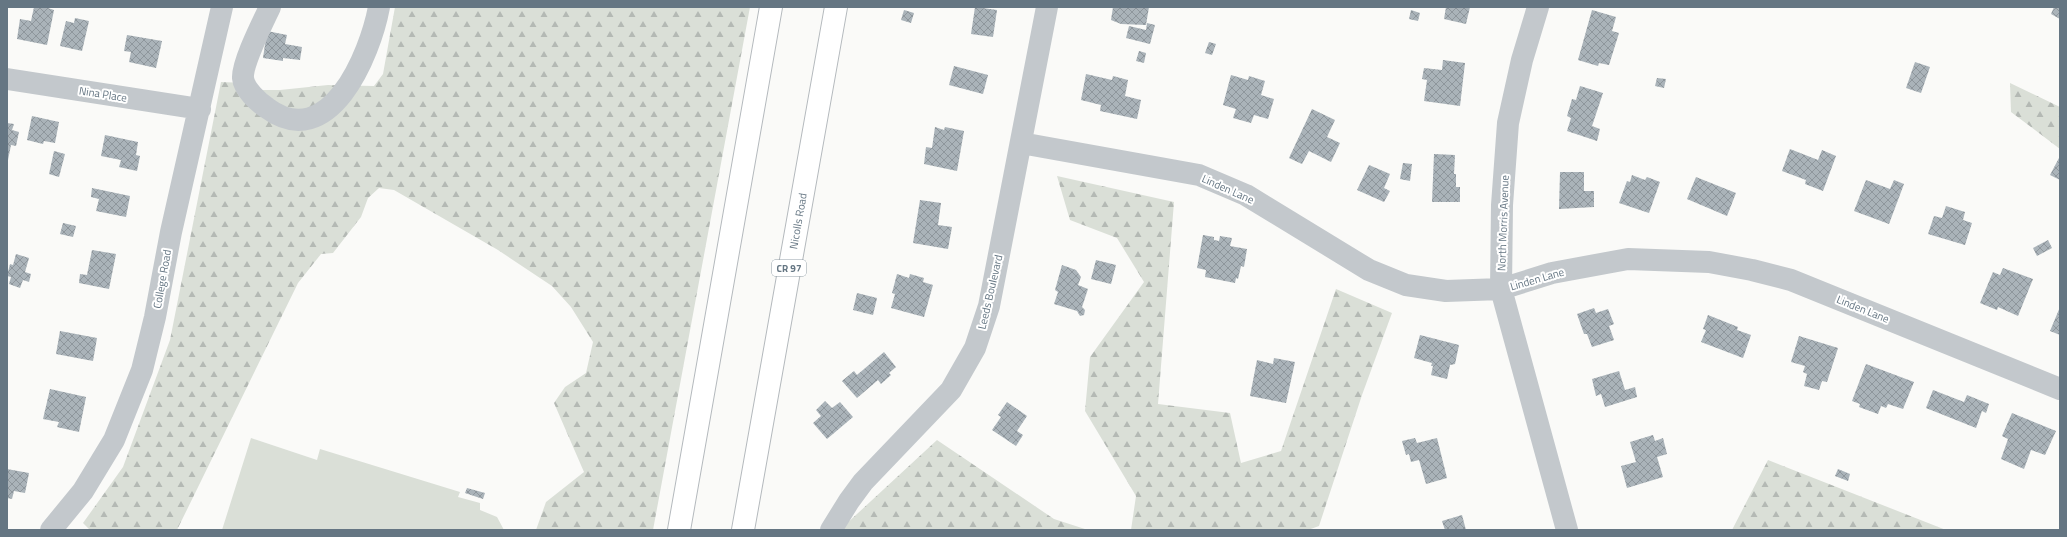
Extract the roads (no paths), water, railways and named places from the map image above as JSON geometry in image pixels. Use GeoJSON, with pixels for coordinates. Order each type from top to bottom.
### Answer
{"type":"FeatureCollection","features":[{"type":"Feature","properties":{"kind":"highway"},"geometry":{"type":"LineString","coordinates":[[679,530],[771,7]]}},
{"type":"Feature","properties":{"kind":"highway","name":"Nicolls Road"},"geometry":{"type":"LineString","coordinates":[[742,530],[836,7]]}},
{"type":"Feature","properties":{"kind":"street","name":"College Road"},"geometry":{"type":"LineString","coordinates":[[51,530],[83,491],[114,440],[142,370],[155,317],[171,232],[222,7]]}},
{"type":"Feature","properties":{"kind":"street"},"geometry":{"type":"LineString","coordinates":[[270,7],[251,50],[242,77],[244,86],[264,106],[279,117],[292,121],[304,121],[316,118],[328,110],[340,96],[355,73],[365,55],[378,7]]}},
{"type":"Feature","properties":{"kind":"street","name":"Leeds Boulevard"},"geometry":{"type":"LineString","coordinates":[[831,530],[848,501],[863,482],[951,390],[975,348],[989,306],[1047,7]]}},
{"type":"Feature","properties":{"kind":"street","name":"North Morris Avenue"},"geometry":{"type":"LineString","coordinates":[[1538,7],[1522,60],[1508,123],[1502,205],[1501,289],[1567,530]]}},
{"type":"Feature","properties":{"kind":"street","name":"Nina Place"},"geometry":{"type":"LineString","coordinates":[[7,79],[200,109]]}},
{"type":"Feature","properties":{"kind":"street","name":"Linden Lane"},"geometry":{"type":"LineString","coordinates":[[1021,143],[1199,176],[1246,195],[1368,270],[1406,285],[1446,291],[1501,289],[1552,273],[1628,260],[1667,259],[1723,265],[1791,280],[2060,389]]}}]}
